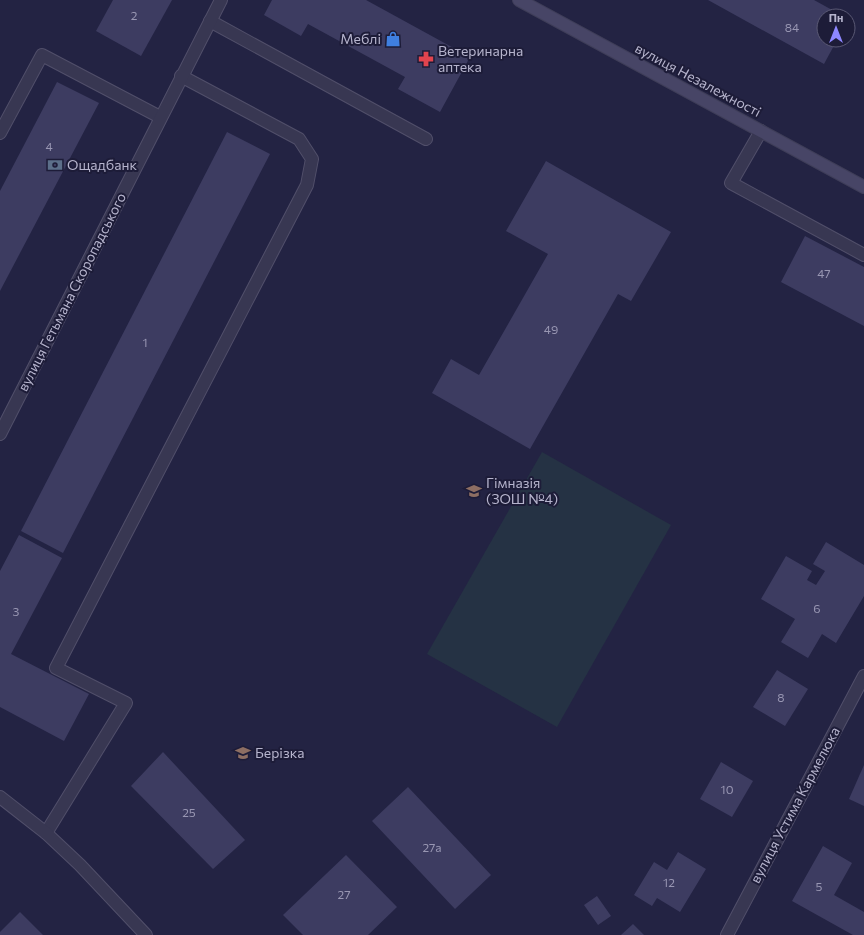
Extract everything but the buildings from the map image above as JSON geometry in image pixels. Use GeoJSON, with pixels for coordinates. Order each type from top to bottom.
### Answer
{"type":"FeatureCollection","features":[{"type":"Feature","properties":{"kind":"main road","name":"вулиця Незалежності"},"geometry":{"type":"LineString","coordinates":[[519,0],[864,187]]}},
{"type":"Feature","properties":{"kind":"street","name":"вулиця Гетьмана Скоропадського"},"geometry":{"type":"LineString","coordinates":[[0,434],[160,117],[221,0]]}},
{"type":"Feature","properties":{"kind":"street"},"geometry":{"type":"LineString","coordinates":[[210,21],[426,139]]}},
{"type":"Feature","properties":{"kind":"street"},"geometry":{"type":"LineString","coordinates":[[0,132],[42,55],[160,117]]}},
{"type":"Feature","properties":{"kind":"street"},"geometry":{"type":"LineString","coordinates":[[46,833],[126,703],[56,668],[307,185],[312,159],[299,139],[181,76]]}},
{"type":"Feature","properties":{"kind":"street"},"geometry":{"type":"LineString","coordinates":[[761,131],[732,183],[864,255]]}},
{"type":"Feature","properties":{"kind":"street","name":"вулиця Устима Кармелюка"},"geometry":{"type":"LineString","coordinates":[[726,935],[864,676]]}},
{"type":"Feature","properties":{"kind":"street"},"geometry":{"type":"LineString","coordinates":[[0,797],[46,833],[80,865],[146,935]]}},
{"type":"Feature","properties":{"kind":"shaded area"},"geometry":{"type":"Polygon","coordinates":[[[542,452],[671,525],[557,727],[427,654],[542,452]]]}},
{"type":"Feature","properties":{"kind":"place","name":"Меблі"},"geometry":{"type":"Point","coordinates":[393,39]}},
{"type":"Feature","properties":{"kind":"place","name":"Ветеринарна аптека"},"geometry":{"type":"Point","coordinates":[426,59]}},
{"type":"Feature","properties":{"kind":"place","name":"Ощадбанк"},"geometry":{"type":"Point","coordinates":[55,165]}},
{"type":"Feature","properties":{"kind":"place","name":"Гімназія (ЗОШ №4)"},"geometry":{"type":"Point","coordinates":[474,491]}},
{"type":"Feature","properties":{"kind":"place","name":"Берізка"},"geometry":{"type":"Point","coordinates":[243,753]}}]}
